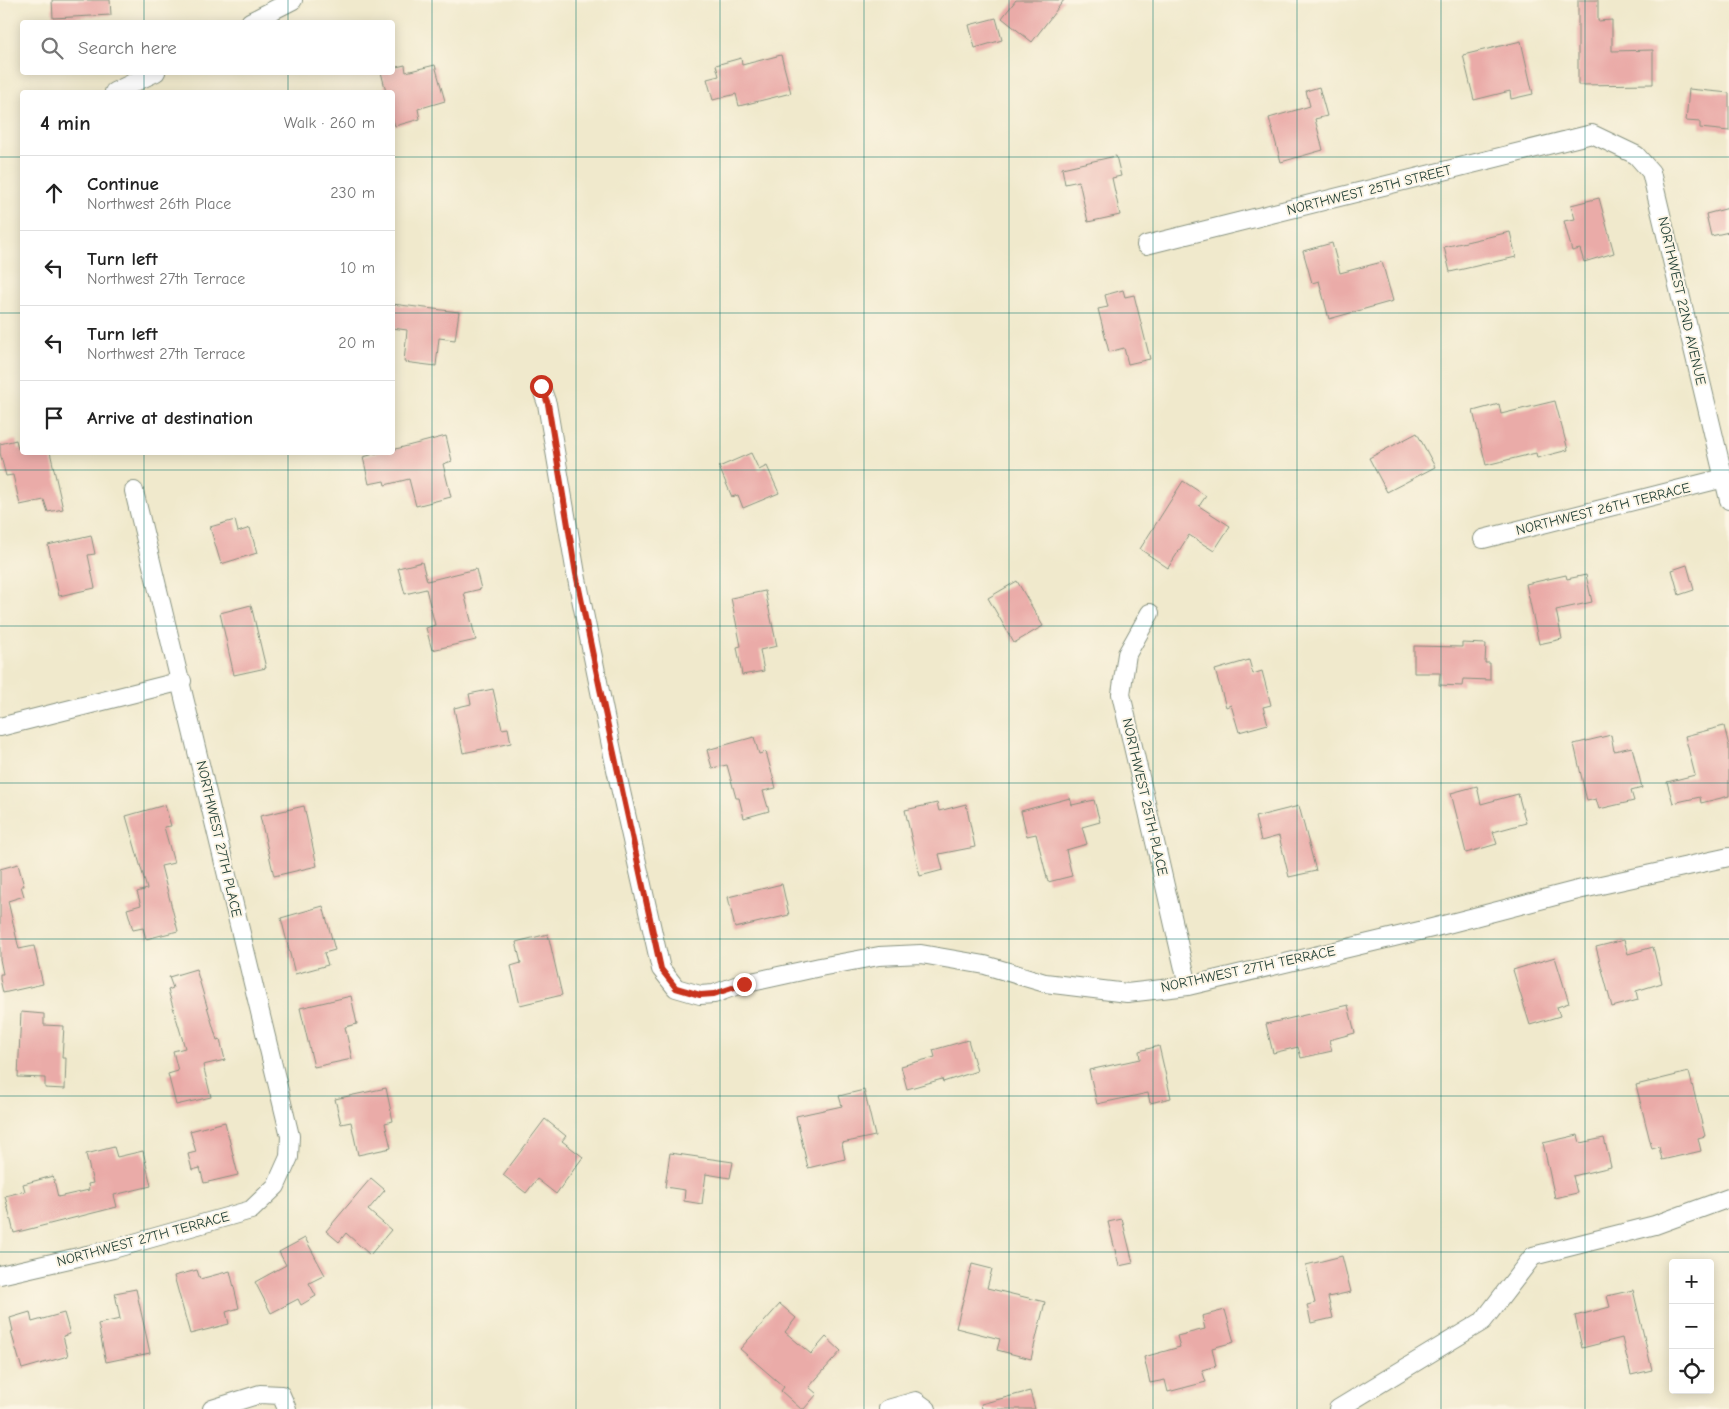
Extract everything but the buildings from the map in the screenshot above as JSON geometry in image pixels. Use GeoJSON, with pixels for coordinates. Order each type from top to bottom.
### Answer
{"type":"FeatureCollection","features":[{"type":"Feature","properties":{"kind":"street"},"geometry":{"type":"LineString","coordinates":[[254,20],[293,0]]}},
{"type":"Feature","properties":{"kind":"street"},"geometry":{"type":"LineString","coordinates":[[118,90],[150,75]]}},
{"type":"Feature","properties":{"kind":"street","name":"NORTHWEST 25TH STREET"},"geometry":{"type":"LineString","coordinates":[[1146,245],[1592,134]]}},
{"type":"Feature","properties":{"kind":"street","name":"NORTHWEST 22ND AVENUE"},"geometry":{"type":"LineString","coordinates":[[1592,134],[1636,155],[1651,172],[1729,500]]}},
{"type":"Feature","properties":{"kind":"street","name":"NORTHWEST 27TH TERRACE"},"geometry":{"type":"LineString","coordinates":[[541,386],[548,404],[576,574],[661,969],[676,988],[700,995],[714,994],[738,985],[820,967],[879,956],[921,954],[985,965],[1045,983],[1127,994],[1188,986],[1432,928],[1578,890],[1729,857]]}},
{"type":"Feature","properties":{"kind":"street","name":"NORTHWEST 26TH TERRACE"},"geometry":{"type":"LineString","coordinates":[[1482,539],[1724,478]]}},
{"type":"Feature","properties":{"kind":"street","name":"NORTHWEST 27TH PLACE"},"geometry":{"type":"LineString","coordinates":[[134,491],[182,682],[290,1136],[289,1157],[276,1186]]}},
{"type":"Feature","properties":{"kind":"street","name":"NORTHWEST 25TH PLACE"},"geometry":{"type":"LineString","coordinates":[[1150,613],[1127,654],[1121,694],[1188,986]]}},
{"type":"Feature","properties":{"kind":"street"},"geometry":{"type":"LineString","coordinates":[[0,727],[182,682]]}},
{"type":"Feature","properties":{"kind":"street","name":"NORTHWEST 27TH TERRACE"},"geometry":{"type":"LineString","coordinates":[[0,1275],[112,1249],[251,1210],[276,1186]]}},
{"type":"Feature","properties":{"kind":"street"},"geometry":{"type":"LineString","coordinates":[[1338,1409],[1483,1321],[1533,1256],[1655,1225],[1729,1198]]}},
{"type":"Feature","properties":{"kind":"street"},"geometry":{"type":"LineString","coordinates":[[212,1409],[260,1394],[281,1395],[288,1409]]}},
{"type":"Feature","properties":{"kind":"street"},"geometry":{"type":"LineString","coordinates":[[888,1409],[916,1401],[927,1409]]}},
{"type":"Feature","properties":{"kind":"route"},"geometry":{"type":"LineString","coordinates":[[541,386],[548,404],[576,574],[615,765],[661,969],[676,988],[700,995],[714,994],[744,984]]}}]}
